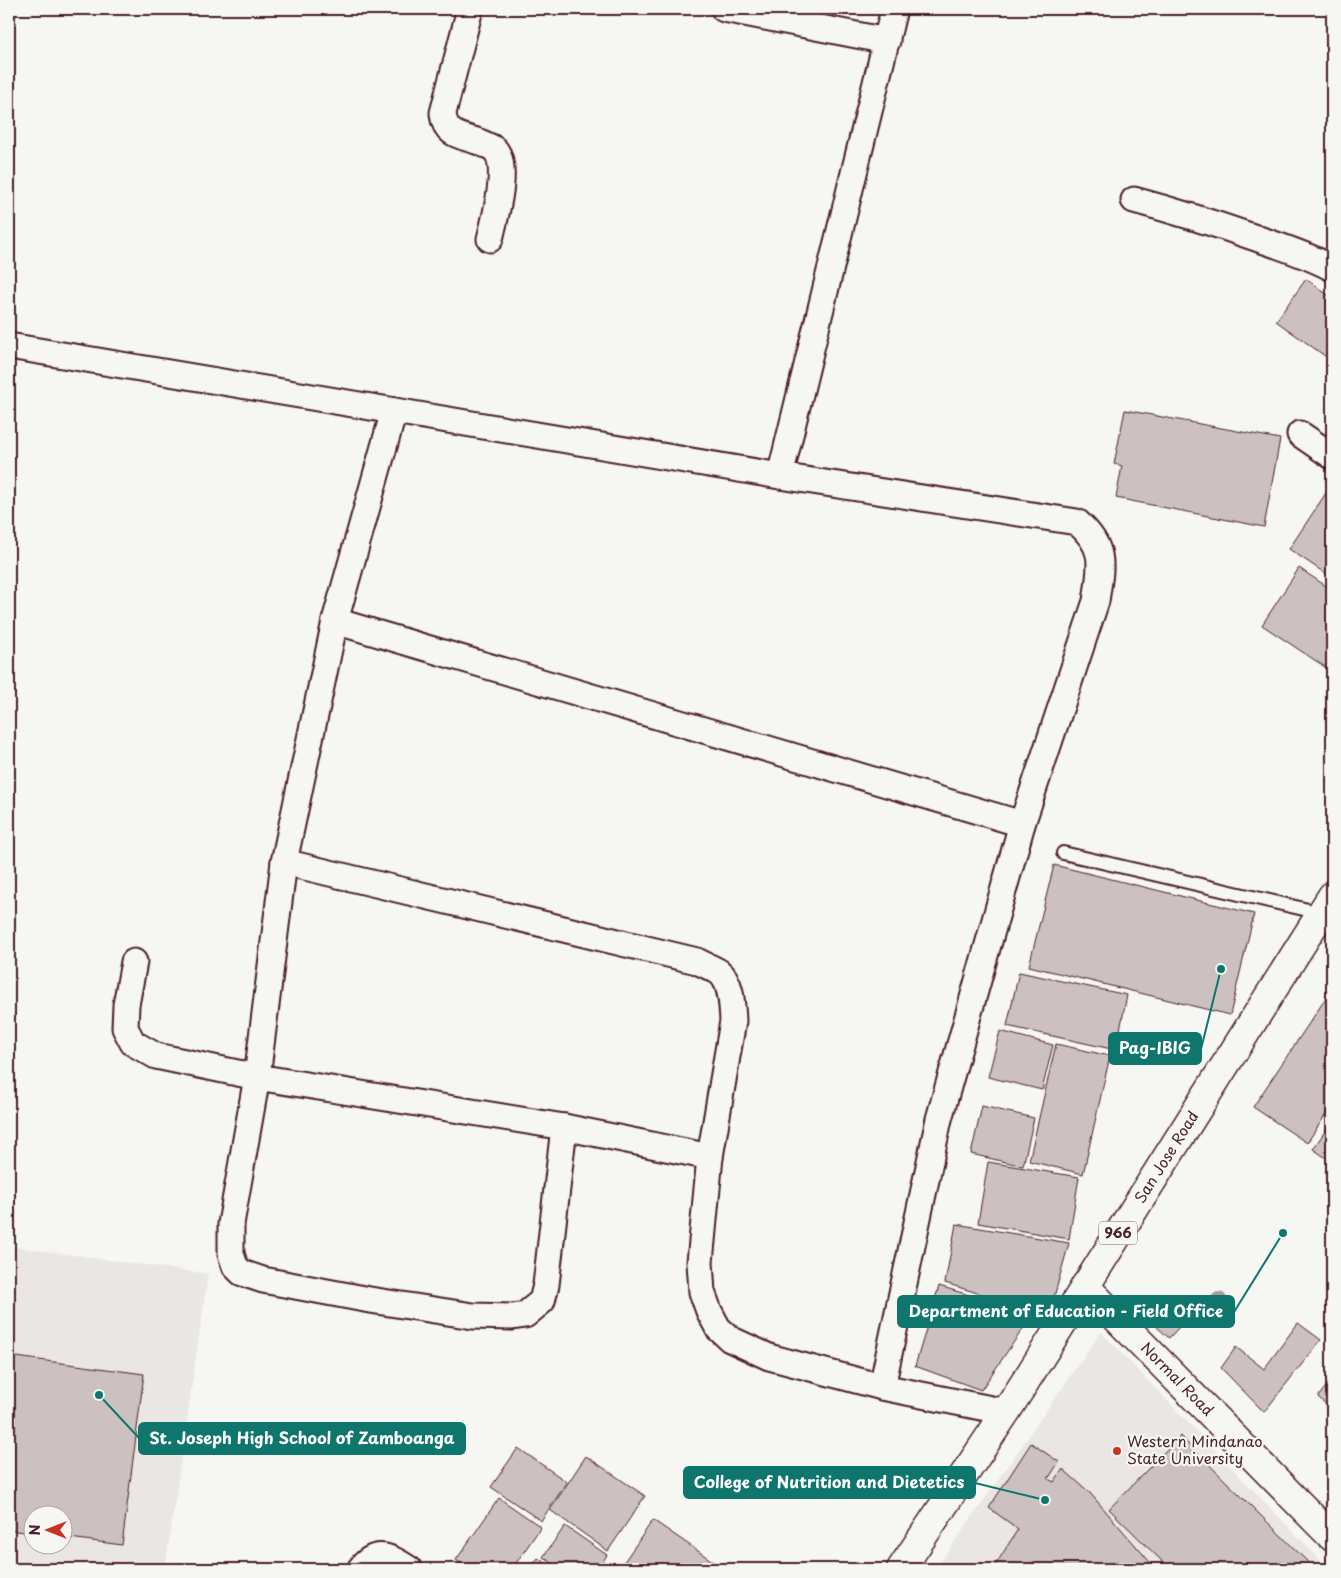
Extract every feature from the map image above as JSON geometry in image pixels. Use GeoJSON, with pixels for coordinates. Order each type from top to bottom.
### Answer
{"type":"FeatureCollection","features":[{"type":"Feature","properties":{"kind":"main road","name":"San Jose Road"},"geometry":{"type":"LineString","coordinates":[[901,1569],[1006,1412],[1327,904]]}},
{"type":"Feature","properties":{"kind":"main road","name":"Normal Road"},"geometry":{"type":"LineString","coordinates":[[1085,1286],[1332,1537]]}},
{"type":"Feature","properties":{"kind":"street"},"geometry":{"type":"LineString","coordinates":[[470,9],[443,113],[447,129],[495,150],[500,161],[500,194],[490,239]]}},
{"type":"Feature","properties":{"kind":"street"},"geometry":{"type":"LineString","coordinates":[[724,9],[887,41]]}},
{"type":"Feature","properties":{"kind":"street"},"geometry":{"type":"LineString","coordinates":[[780,476],[894,9]]}},
{"type":"Feature","properties":{"kind":"street"},"geometry":{"type":"LineString","coordinates":[[1134,200],[1175,210],[1234,230],[1302,254],[1332,268]]}},
{"type":"Feature","properties":{"kind":"street"},"geometry":{"type":"LineString","coordinates":[[9,346],[780,476],[1077,522],[1087,531],[1098,546],[1101,567],[1096,602],[1022,824],[939,1119],[882,1387]]}},
{"type":"Feature","properties":{"kind":"street"},"geometry":{"type":"LineString","coordinates":[[394,411],[335,620],[284,862],[257,1077],[232,1224],[231,1254],[235,1266],[242,1273],[262,1280],[370,1300],[473,1316],[512,1317],[525,1315],[542,1302],[546,1285],[564,1127]]}},
{"type":"Feature","properties":{"kind":"street"},"geometry":{"type":"LineString","coordinates":[[1300,434],[1332,456]]}},
{"type":"Feature","properties":{"kind":"street"},"geometry":{"type":"LineString","coordinates":[[335,620],[1022,824]]}},
{"type":"Feature","properties":{"kind":"street"},"geometry":{"type":"LineString","coordinates":[[284,862],[697,962],[720,973],[728,986],[732,1002],[733,1021],[710,1157],[700,1262],[702,1292],[709,1312],[718,1328],[730,1339],[769,1357],[882,1387],[1006,1412]]}},
{"type":"Feature","properties":{"kind":"street"},"geometry":{"type":"LineString","coordinates":[[134,962],[126,1005],[125,1028],[132,1043],[156,1056],[257,1077],[564,1127],[710,1157]]}},
{"type":"Feature","properties":{"kind":"street"},"geometry":{"type":"LineString","coordinates":[[360,1569],[376,1556],[392,1558],[409,1569]]}},
{"type":"Feature","properties":{"kind":"lane"},"geometry":{"type":"LineString","coordinates":[[1063,853],[1327,904]]}},
{"type":"Feature","properties":{"kind":"shaded area"},"geometry":{"type":"Polygon","coordinates":[[[9,1246],[208,1274],[165,1569],[9,1569],[9,1246]]]}},
{"type":"Feature","properties":{"kind":"shaded area","name":"Western Mindanao State University"},"geometry":{"type":"Polygon","coordinates":[[[1101,1332],[1329,1569],[936,1569],[1101,1332]]]}},
{"type":"Feature","properties":{"kind":"building"},"geometry":{"type":"Polygon","coordinates":[[[1306,279],[1332,298],[1332,361],[1276,321],[1306,279]]]}},
{"type":"Feature","properties":{"kind":"building"},"geometry":{"type":"Polygon","coordinates":[[[1125,410],[1280,439],[1264,527],[1116,498],[1122,466],[1114,464],[1125,410]]]}},
{"type":"Feature","properties":{"kind":"building"},"geometry":{"type":"Polygon","coordinates":[[[1332,484],[1332,578],[1289,549],[1332,484]]]}},
{"type":"Feature","properties":{"kind":"building"},"geometry":{"type":"Polygon","coordinates":[[[1299,568],[1332,590],[1332,657],[1325,667],[1262,625],[1299,568]]]}},
{"type":"Feature","properties":{"kind":"building"},"geometry":{"type":"Polygon","coordinates":[[[1054,865],[1254,914],[1230,1015],[1029,966],[1054,865]]]}},
{"type":"Feature","properties":{"kind":"building"},"geometry":{"type":"Polygon","coordinates":[[[1019,972],[1127,995],[1116,1050],[1007,1026],[1019,972]]]}},
{"type":"Feature","properties":{"kind":"building"},"geometry":{"type":"Polygon","coordinates":[[[1328,995],[1332,998],[1332,1105],[1307,1143],[1253,1107],[1328,995]]]}},
{"type":"Feature","properties":{"kind":"building"},"geometry":{"type":"Polygon","coordinates":[[[1000,1031],[1053,1045],[1042,1090],[988,1077],[1000,1031]]]}},
{"type":"Feature","properties":{"kind":"building"},"geometry":{"type":"Polygon","coordinates":[[[1056,1044],[1110,1056],[1083,1174],[1029,1161],[1056,1044]]]}},
{"type":"Feature","properties":{"kind":"building"},"geometry":{"type":"Polygon","coordinates":[[[982,1106],[1034,1118],[1023,1166],[971,1154],[982,1106]]]}},
{"type":"Feature","properties":{"kind":"building"},"geometry":{"type":"Polygon","coordinates":[[[1332,1121],[1332,1162],[1313,1149],[1332,1121]]]}},
{"type":"Feature","properties":{"kind":"building"},"geometry":{"type":"Polygon","coordinates":[[[988,1162],[1079,1177],[1069,1239],[978,1223],[988,1162]]]}},
{"type":"Feature","properties":{"kind":"building"},"geometry":{"type":"Polygon","coordinates":[[[956,1224],[1069,1243],[1049,1315],[945,1283],[956,1224]]]}},
{"type":"Feature","properties":{"kind":"building"},"geometry":{"type":"Polygon","coordinates":[[[939,1286],[1033,1314],[981,1390],[915,1366],[939,1286]]]}},
{"type":"Feature","properties":{"kind":"building"},"geometry":{"type":"Polygon","coordinates":[[[1155,1300],[1181,1325],[1169,1338],[1143,1314],[1155,1300]]]}},
{"type":"Feature","properties":{"kind":"building"},"geometry":{"type":"Polygon","coordinates":[[[1298,1323],[1321,1340],[1264,1412],[1221,1368],[1236,1347],[1264,1369],[1298,1323]]]}},
{"type":"Feature","properties":{"kind":"building"},"geometry":{"type":"Polygon","coordinates":[[[9,1356],[144,1374],[122,1545],[72,1538],[72,1506],[22,1506],[22,1532],[9,1530],[9,1356]]]}},
{"type":"Feature","properties":{"kind":"building"},"geometry":{"type":"Polygon","coordinates":[[[1332,1379],[1332,1410],[1318,1397],[1332,1379]]]}},
{"type":"Feature","properties":{"kind":"building"},"geometry":{"type":"Polygon","coordinates":[[[1180,1436],[1315,1569],[1170,1569],[1109,1509],[1180,1436]]]}},
{"type":"Feature","properties":{"kind":"building"},"geometry":{"type":"Polygon","coordinates":[[[1031,1443],[1059,1462],[1048,1479],[1054,1482],[1063,1469],[1089,1492],[1156,1569],[993,1569],[1018,1529],[989,1508],[1031,1443]]]}},
{"type":"Feature","properties":{"kind":"building"},"geometry":{"type":"Polygon","coordinates":[[[518,1448],[567,1482],[541,1521],[491,1487],[518,1448]]]}},
{"type":"Feature","properties":{"kind":"building"},"geometry":{"type":"Polygon","coordinates":[[[586,1456],[645,1496],[608,1551],[550,1510],[586,1456]]]}},
{"type":"Feature","properties":{"kind":"building"},"geometry":{"type":"Polygon","coordinates":[[[499,1498],[541,1527],[512,1569],[469,1569],[456,1560],[499,1498]]]}},
{"type":"Feature","properties":{"kind":"building"},"geometry":{"type":"Polygon","coordinates":[[[653,1520],[724,1569],[619,1569],[653,1520]]]}},
{"type":"Feature","properties":{"kind":"building"},"geometry":{"type":"Polygon","coordinates":[[[565,1526],[607,1555],[598,1569],[561,1569],[543,1557],[565,1526]]]}},
{"type":"Feature","properties":{"kind":"building"},"geometry":{"type":"Polygon","coordinates":[[[538,1558],[555,1569],[530,1569],[538,1558]]]}},
{"type":"Feature","properties":{"kind":"place","name":"Pag-IBIG"},"geometry":{"type":"Point","coordinates":[1221,969]}},
{"type":"Feature","properties":{"kind":"place","name":"Department of Education - Field Office"},"geometry":{"type":"Point","coordinates":[1283,1233]}},
{"type":"Feature","properties":{"kind":"place","name":"St. Joseph High School of Zamboanga"},"geometry":{"type":"Point","coordinates":[99,1395]}},
{"type":"Feature","properties":{"kind":"place","name":"Western Mindanao State University"},"geometry":{"type":"Point","coordinates":[1117,1451]}},
{"type":"Feature","properties":{"kind":"place","name":"College of Nutrition and Dietetics"},"geometry":{"type":"Point","coordinates":[1045,1500]}}]}
